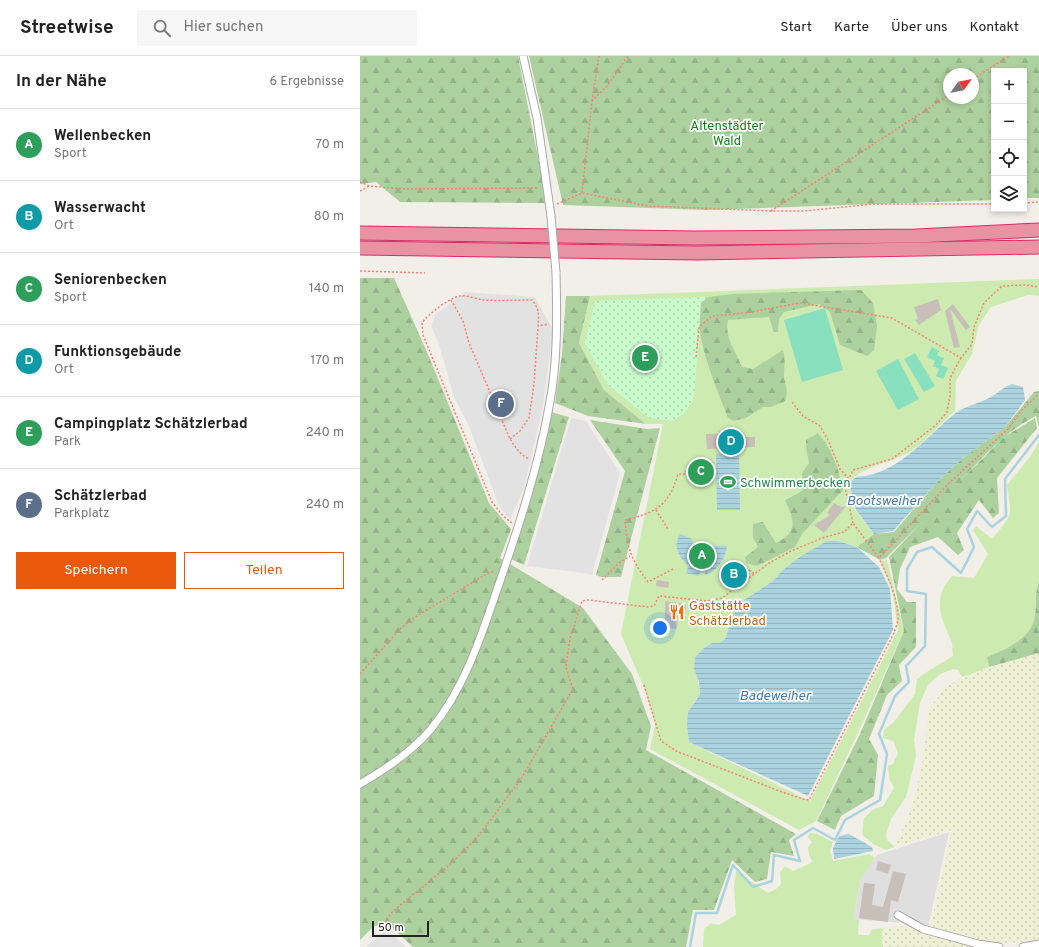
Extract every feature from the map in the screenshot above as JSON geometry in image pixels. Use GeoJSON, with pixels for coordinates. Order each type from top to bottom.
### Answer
{"type":"FeatureCollection","features":[{"type":"Feature","properties":{"kind":"highway"},"geometry":{"type":"LineString","coordinates":[[360,233],[695,238],[916,236],[1039,230]]}},
{"type":"Feature","properties":{"kind":"highway"},"geometry":{"type":"LineString","coordinates":[[360,248],[697,253],[1039,247]]}},
{"type":"Feature","properties":{"kind":"street"},"geometry":{"type":"LineString","coordinates":[[360,784],[400,759],[422,739],[449,703],[462,681],[486,624],[538,461],[550,406],[558,323],[556,272],[550,207],[537,118],[523,56]]}},
{"type":"Feature","properties":{"kind":"street"},"geometry":{"type":"LineString","coordinates":[[898,915],[923,928],[978,944],[999,947]]}},
{"type":"Feature","properties":{"kind":"street"},"geometry":{"type":"LineString","coordinates":[[1023,947],[1039,944]]}},
{"type":"Feature","properties":{"kind":"path"},"geometry":{"type":"LineString","coordinates":[[582,193],[592,101],[599,56]]}},
{"type":"Feature","properties":{"kind":"path"},"geometry":{"type":"LineString","coordinates":[[592,101],[607,86],[628,56]]}},
{"type":"Feature","properties":{"kind":"path"},"geometry":{"type":"LineString","coordinates":[[979,76],[1009,56]]}},
{"type":"Feature","properties":{"kind":"path"},"geometry":{"type":"LineString","coordinates":[[771,211],[943,99]]}},
{"type":"Feature","properties":{"kind":"path"},"geometry":{"type":"LineString","coordinates":[[360,182],[369,186],[404,189],[547,188]]}},
{"type":"Feature","properties":{"kind":"path"},"geometry":{"type":"LineString","coordinates":[[360,191],[369,186]]}},
{"type":"Feature","properties":{"kind":"path"},"geometry":{"type":"LineString","coordinates":[[550,207],[582,193],[649,206],[771,211],[804,211],[874,204],[991,204]]}},
{"type":"Feature","properties":{"kind":"path"},"geometry":{"type":"LineString","coordinates":[[1027,203],[1039,202]]}},
{"type":"Feature","properties":{"kind":"path"},"geometry":{"type":"LineString","coordinates":[[360,271],[426,273]]}},
{"type":"Feature","properties":{"kind":"path"},"geometry":{"type":"LineString","coordinates":[[644,685],[661,741],[666,745],[676,751],[782,792],[809,800],[894,633],[898,618],[887,576],[879,558],[853,523],[845,488],[849,478],[853,470],[892,459],[936,424],[946,412],[950,396],[950,378],[961,358],[972,344],[974,327],[984,303],[1002,286],[1026,285],[1039,287]]}},
{"type":"Feature","properties":{"kind":"path"},"geometry":{"type":"LineString","coordinates":[[510,439],[520,431],[529,418],[534,384],[539,312],[537,306],[532,300],[483,300],[461,296],[450,299],[442,304],[433,314],[426,317],[422,322],[423,336],[492,502],[503,516],[518,527]]}},
{"type":"Feature","properties":{"kind":"path"},"geometry":{"type":"LineString","coordinates":[[450,299],[463,321],[469,343],[510,439],[516,448],[526,457],[538,461]]}},
{"type":"Feature","properties":{"kind":"path"},"geometry":{"type":"LineString","coordinates":[[696,357],[699,328],[712,316],[745,313],[800,303],[892,318],[961,358]]}},
{"type":"Feature","properties":{"kind":"path"},"geometry":{"type":"LineString","coordinates":[[538,326],[558,323]]}},
{"type":"Feature","properties":{"kind":"path"},"geometry":{"type":"LineString","coordinates":[[879,558],[949,483],[1008,429],[1021,411],[1039,394]]}},
{"type":"Feature","properties":{"kind":"path"},"geometry":{"type":"LineString","coordinates":[[792,402],[803,416],[820,426],[828,440],[840,469],[849,478]]}},
{"type":"Feature","properties":{"kind":"path"},"geometry":{"type":"LineString","coordinates":[[673,569],[648,582],[630,556],[626,538],[625,520],[640,518],[656,510],[668,498],[678,474],[686,474]]}},
{"type":"Feature","properties":{"kind":"path"},"geometry":{"type":"LineString","coordinates":[[656,510],[668,528]]}},
{"type":"Feature","properties":{"kind":"path"},"geometry":{"type":"LineString","coordinates":[[379,929],[393,911],[477,838],[521,779],[573,689],[566,667],[570,638],[582,601],[588,600],[648,607],[654,606],[660,596],[707,601],[722,598],[791,550],[825,537],[844,532],[853,523]]}},
{"type":"Feature","properties":{"kind":"path"},"geometry":{"type":"LineString","coordinates":[[602,580],[619,563],[630,556]]}},
{"type":"Feature","properties":{"kind":"path"},"geometry":{"type":"LineString","coordinates":[[736,561],[755,574]]}},
{"type":"Feature","properties":{"kind":"path"},"geometry":{"type":"LineString","coordinates":[[360,674],[401,628],[415,617],[488,573],[504,569]]}},
{"type":"Feature","properties":{"kind":"shaded area"},"geometry":{"type":"Polygon","coordinates":[[[465,292],[535,297],[551,327],[554,326],[542,411],[524,488],[510,520],[499,505],[468,424],[454,397],[439,344],[431,326],[435,315],[465,292]]]}},
{"type":"Feature","properties":{"kind":"shaded area"},"geometry":{"type":"Polygon","coordinates":[[[571,418],[586,421],[620,473],[592,575],[527,566],[571,418]]]}},
{"type":"Feature","properties":{"kind":"shaded area"},"geometry":{"type":"Polygon","coordinates":[[[949,832],[927,932],[904,923],[853,919],[860,881],[877,855],[949,832]]]}},
{"type":"Feature","properties":{"kind":"shaded area"},"geometry":{"type":"Polygon","coordinates":[[[389,932],[406,947],[366,947],[382,933],[389,932]]]}},
{"type":"Feature","properties":{"kind":"green space"},"geometry":{"type":"Polygon","coordinates":[[[360,56],[518,56],[541,173],[545,203],[400,202],[376,182],[360,184],[360,56]]]}},
{"type":"Feature","properties":{"kind":"green space","name":"Altenstädter Wald"},"geometry":{"type":"Polygon","coordinates":[[[529,56],[1039,56],[1039,198],[1027,198],[1027,68],[991,68],[991,200],[707,210],[563,205],[529,56]]]}},
{"type":"Feature","properties":{"kind":"green space"},"geometry":{"type":"Polygon","coordinates":[[[360,278],[394,278],[427,352],[489,503],[511,529],[500,558],[583,608],[632,674],[651,726],[646,750],[796,834],[789,840],[794,856],[771,852],[767,879],[755,882],[732,860],[714,910],[693,910],[686,947],[413,947],[389,925],[374,926],[360,940],[360,278]]]}},
{"type":"Feature","properties":{"kind":"green space"},"geometry":{"type":"Polygon","coordinates":[[[1039,279],[1039,296],[1028,295],[991,307],[979,325],[972,354],[956,381],[955,411],[923,442],[911,451],[861,473],[854,477],[849,483],[855,510],[874,534],[857,547],[838,541],[784,569],[773,581],[744,600],[734,612],[725,639],[720,643],[712,643],[704,648],[695,657],[695,666],[700,694],[693,703],[689,742],[810,801],[898,630],[892,589],[880,562],[887,560],[904,631],[816,821],[799,830],[650,749],[655,724],[645,690],[621,634],[663,424],[646,424],[604,390],[579,343],[590,296],[1039,279]]]}},
{"type":"Feature","properties":{"kind":"green space"},"geometry":{"type":"Polygon","coordinates":[[[861,290],[873,303],[877,326],[874,350],[867,356],[840,345],[830,312],[819,304],[784,312],[779,319],[778,332],[774,332],[769,317],[728,320],[727,326],[729,338],[742,367],[753,369],[783,350],[785,360],[784,376],[787,391],[785,401],[771,407],[763,407],[746,418],[734,421],[728,418],[710,371],[700,334],[699,312],[701,303],[708,297],[733,294],[861,290]]]}},
{"type":"Feature","properties":{"kind":"green space"},"geometry":{"type":"Polygon","coordinates":[[[566,296],[590,296],[579,343],[604,390],[646,424],[588,416],[555,403],[562,354],[566,296]]]}},
{"type":"Feature","properties":{"kind":"green space"},"geometry":{"type":"Polygon","coordinates":[[[708,297],[701,303],[694,399],[685,413],[672,421],[649,418],[608,385],[585,343],[595,301],[708,297]]]}},
{"type":"Feature","properties":{"kind":"green space"},"geometry":{"type":"Polygon","coordinates":[[[825,308],[843,370],[802,382],[784,320],[825,308]]]}},
{"type":"Feature","properties":{"kind":"green space"},"geometry":{"type":"Polygon","coordinates":[[[932,347],[939,351],[937,355],[944,358],[941,365],[948,368],[943,379],[936,376],[939,369],[933,366],[935,361],[927,357],[932,347]]]}},
{"type":"Feature","properties":{"kind":"green space"},"geometry":{"type":"Polygon","coordinates":[[[915,353],[935,386],[924,392],[904,359],[915,353]]]}},
{"type":"Feature","properties":{"kind":"green space"},"geometry":{"type":"Polygon","coordinates":[[[898,359],[919,399],[898,410],[876,371],[898,359]]]}},
{"type":"Feature","properties":{"kind":"green space"},"geometry":{"type":"Polygon","coordinates":[[[1039,391],[1039,427],[1036,416],[1024,422],[1006,436],[1035,418],[1037,428],[997,478],[999,513],[993,518],[979,500],[957,533],[964,550],[958,555],[938,537],[910,547],[900,569],[897,589],[907,602],[916,602],[916,647],[899,665],[902,681],[887,695],[869,739],[878,755],[874,796],[841,816],[835,830],[817,821],[860,734],[904,631],[889,557],[922,522],[886,558],[880,560],[857,547],[874,534],[894,532],[939,480],[964,457],[1005,427],[1034,392],[1039,391]],[[1002,439],[985,455],[957,484],[1002,439]]]}},
{"type":"Feature","properties":{"kind":"green space"},"geometry":{"type":"Polygon","coordinates":[[[551,412],[569,417],[524,565],[511,559],[532,497],[551,412]]]}},
{"type":"Feature","properties":{"kind":"green space"},"geometry":{"type":"Polygon","coordinates":[[[590,420],[647,429],[660,428],[621,577],[601,577],[596,575],[625,471],[590,420]]]}},
{"type":"Feature","properties":{"kind":"green space"},"geometry":{"type":"Polygon","coordinates":[[[818,433],[823,439],[834,460],[843,490],[802,534],[795,547],[757,566],[746,563],[745,557],[758,547],[753,538],[753,524],[763,522],[776,543],[783,539],[791,530],[791,514],[785,500],[799,493],[803,489],[802,473],[809,463],[806,440],[818,433]]]}},
{"type":"Feature","properties":{"kind":"green space"},"geometry":{"type":"Polygon","coordinates":[[[1039,442],[1039,582],[1036,612],[1033,624],[1024,637],[1010,647],[987,657],[989,667],[962,677],[958,670],[953,669],[940,674],[928,685],[920,703],[914,740],[916,756],[906,797],[891,819],[886,835],[887,840],[895,847],[886,850],[875,845],[862,835],[864,818],[874,809],[883,806],[894,788],[889,778],[888,766],[893,764],[898,753],[893,741],[883,738],[884,730],[893,723],[915,694],[917,679],[953,656],[952,642],[941,615],[940,600],[942,592],[952,576],[974,578],[988,554],[973,530],[976,526],[992,539],[1004,525],[1010,510],[1007,485],[1030,457],[1039,442]]]}},
{"type":"Feature","properties":{"kind":"green space"},"geometry":{"type":"Polygon","coordinates":[[[1039,582],[1039,653],[989,667],[987,657],[1009,647],[1029,631],[1035,616],[1039,582]]]}},
{"type":"Feature","properties":{"kind":"green space"},"geometry":{"type":"Polygon","coordinates":[[[1039,653],[1039,940],[1010,943],[983,943],[930,928],[952,830],[895,847],[910,812],[917,789],[927,733],[928,710],[945,688],[965,675],[1039,653]]]}},
{"type":"Feature","properties":{"kind":"green space"},"geometry":{"type":"Polygon","coordinates":[[[810,833],[817,834],[833,842],[830,851],[833,861],[869,854],[875,858],[860,881],[853,919],[859,920],[858,935],[869,935],[871,930],[882,928],[882,947],[703,947],[704,929],[711,923],[719,925],[736,915],[734,887],[736,871],[768,893],[776,889],[781,884],[780,873],[785,866],[793,871],[809,864],[812,861],[809,855],[808,847],[812,842],[807,837],[810,833]]]}},
{"type":"Feature","properties":{"kind":"green space"},"geometry":{"type":"Polygon","coordinates":[[[902,926],[943,939],[976,947],[882,947],[882,928],[902,926]]]}},
{"type":"Feature","properties":{"kind":"water","name":"Bootsweiher"},"geometry":{"type":"Polygon","coordinates":[[[1012,384],[1023,387],[1025,400],[1005,427],[964,457],[939,480],[893,531],[874,534],[856,510],[849,483],[856,477],[871,475],[897,463],[957,412],[984,401],[1012,384]]]}},
{"type":"Feature","properties":{"kind":"water","name":"Schwimmerbecken"},"geometry":{"type":"Polygon","coordinates":[[[739,453],[740,510],[717,510],[716,454],[739,453]]]}},
{"type":"Feature","properties":{"kind":"water"},"geometry":{"type":"Polygon","coordinates":[[[695,458],[707,458],[707,486],[696,486],[695,458]]]}},
{"type":"Feature","properties":{"kind":"water"},"geometry":{"type":"Polygon","coordinates":[[[680,534],[690,538],[693,541],[692,545],[695,550],[700,549],[702,545],[727,546],[725,556],[721,564],[706,575],[704,572],[700,573],[698,576],[686,573],[689,565],[679,555],[677,547],[680,534]]]}},
{"type":"Feature","properties":{"kind":"water","name":"Badeweiher"},"geometry":{"type":"Polygon","coordinates":[[[827,541],[838,541],[857,547],[879,567],[890,589],[893,630],[808,796],[689,742],[687,725],[688,712],[700,694],[699,682],[694,669],[695,657],[704,648],[712,643],[720,643],[725,639],[734,612],[744,600],[773,581],[784,569],[801,556],[827,541]]]}},
{"type":"Feature","properties":{"kind":"water"},"geometry":{"type":"Polygon","coordinates":[[[849,834],[872,847],[873,851],[834,859],[833,848],[839,836],[849,834]]]}},
{"type":"Feature","properties":{"kind":"building"},"geometry":{"type":"Polygon","coordinates":[[[938,299],[941,310],[919,325],[915,320],[918,319],[914,307],[938,299]]]}},
{"type":"Feature","properties":{"kind":"building"},"geometry":{"type":"Polygon","coordinates":[[[953,304],[970,327],[966,330],[950,309],[960,347],[954,348],[945,311],[953,304]]]}},
{"type":"Feature","properties":{"kind":"building"},"geometry":{"type":"Polygon","coordinates":[[[744,433],[744,437],[755,437],[755,447],[707,449],[706,434],[744,433]]]}},
{"type":"Feature","properties":{"kind":"building"},"geometry":{"type":"Polygon","coordinates":[[[834,503],[841,507],[846,506],[824,533],[814,525],[830,515],[827,513],[834,503]]]}},
{"type":"Feature","properties":{"kind":"building"},"geometry":{"type":"Polygon","coordinates":[[[657,580],[669,582],[668,588],[656,586],[657,580]]]}},
{"type":"Feature","properties":{"kind":"building"},"geometry":{"type":"Polygon","coordinates":[[[665,601],[686,604],[685,615],[678,615],[677,629],[665,628],[665,601]]]}},
{"type":"Feature","properties":{"kind":"building"},"geometry":{"type":"Polygon","coordinates":[[[878,861],[891,865],[888,874],[876,870],[878,861]]]}},
{"type":"Feature","properties":{"kind":"building"},"geometry":{"type":"Polygon","coordinates":[[[893,871],[906,874],[898,902],[891,900],[888,922],[859,918],[864,883],[875,884],[872,905],[883,907],[893,871]]]}},
{"type":"Feature","properties":{"kind":"waterway"},"geometry":{"type":"LineString","coordinates":[[690,947],[696,913],[717,913],[733,865],[753,887],[772,881],[774,855],[800,861],[794,840],[813,828],[835,840],[845,820],[880,800],[887,754],[879,734],[895,696],[909,682],[906,666],[925,646],[926,594],[907,591],[907,569],[917,552],[932,547],[961,573],[974,547],[967,529],[977,511],[992,527],[1006,516],[1005,479],[1039,435]]}},
{"type":"Feature","properties":{"kind":"place","name":"Campingplatz Schätzlerbad"},"geometry":{"type":"Point","coordinates":[645,358]}},
{"type":"Feature","properties":{"kind":"place","name":"Schätzlerbad"},"geometry":{"type":"Point","coordinates":[501,404]}},
{"type":"Feature","properties":{"kind":"place","name":"Funktionsgebäude"},"geometry":{"type":"Point","coordinates":[731,442]}},
{"type":"Feature","properties":{"kind":"place","name":"Seniorenbecken"},"geometry":{"type":"Point","coordinates":[701,472]}},
{"type":"Feature","properties":{"kind":"place","name":"Schwimmerbecken"},"geometry":{"type":"Point","coordinates":[728,482]}},
{"type":"Feature","properties":{"kind":"place","name":"Wellenbecken"},"geometry":{"type":"Point","coordinates":[702,556]}},
{"type":"Feature","properties":{"kind":"place","name":"Wasserwacht"},"geometry":{"type":"Point","coordinates":[734,575]}},
{"type":"Feature","properties":{"kind":"place","name":"Gaststätte Schätzlerbad"},"geometry":{"type":"Point","coordinates":[677,612]}}]}
